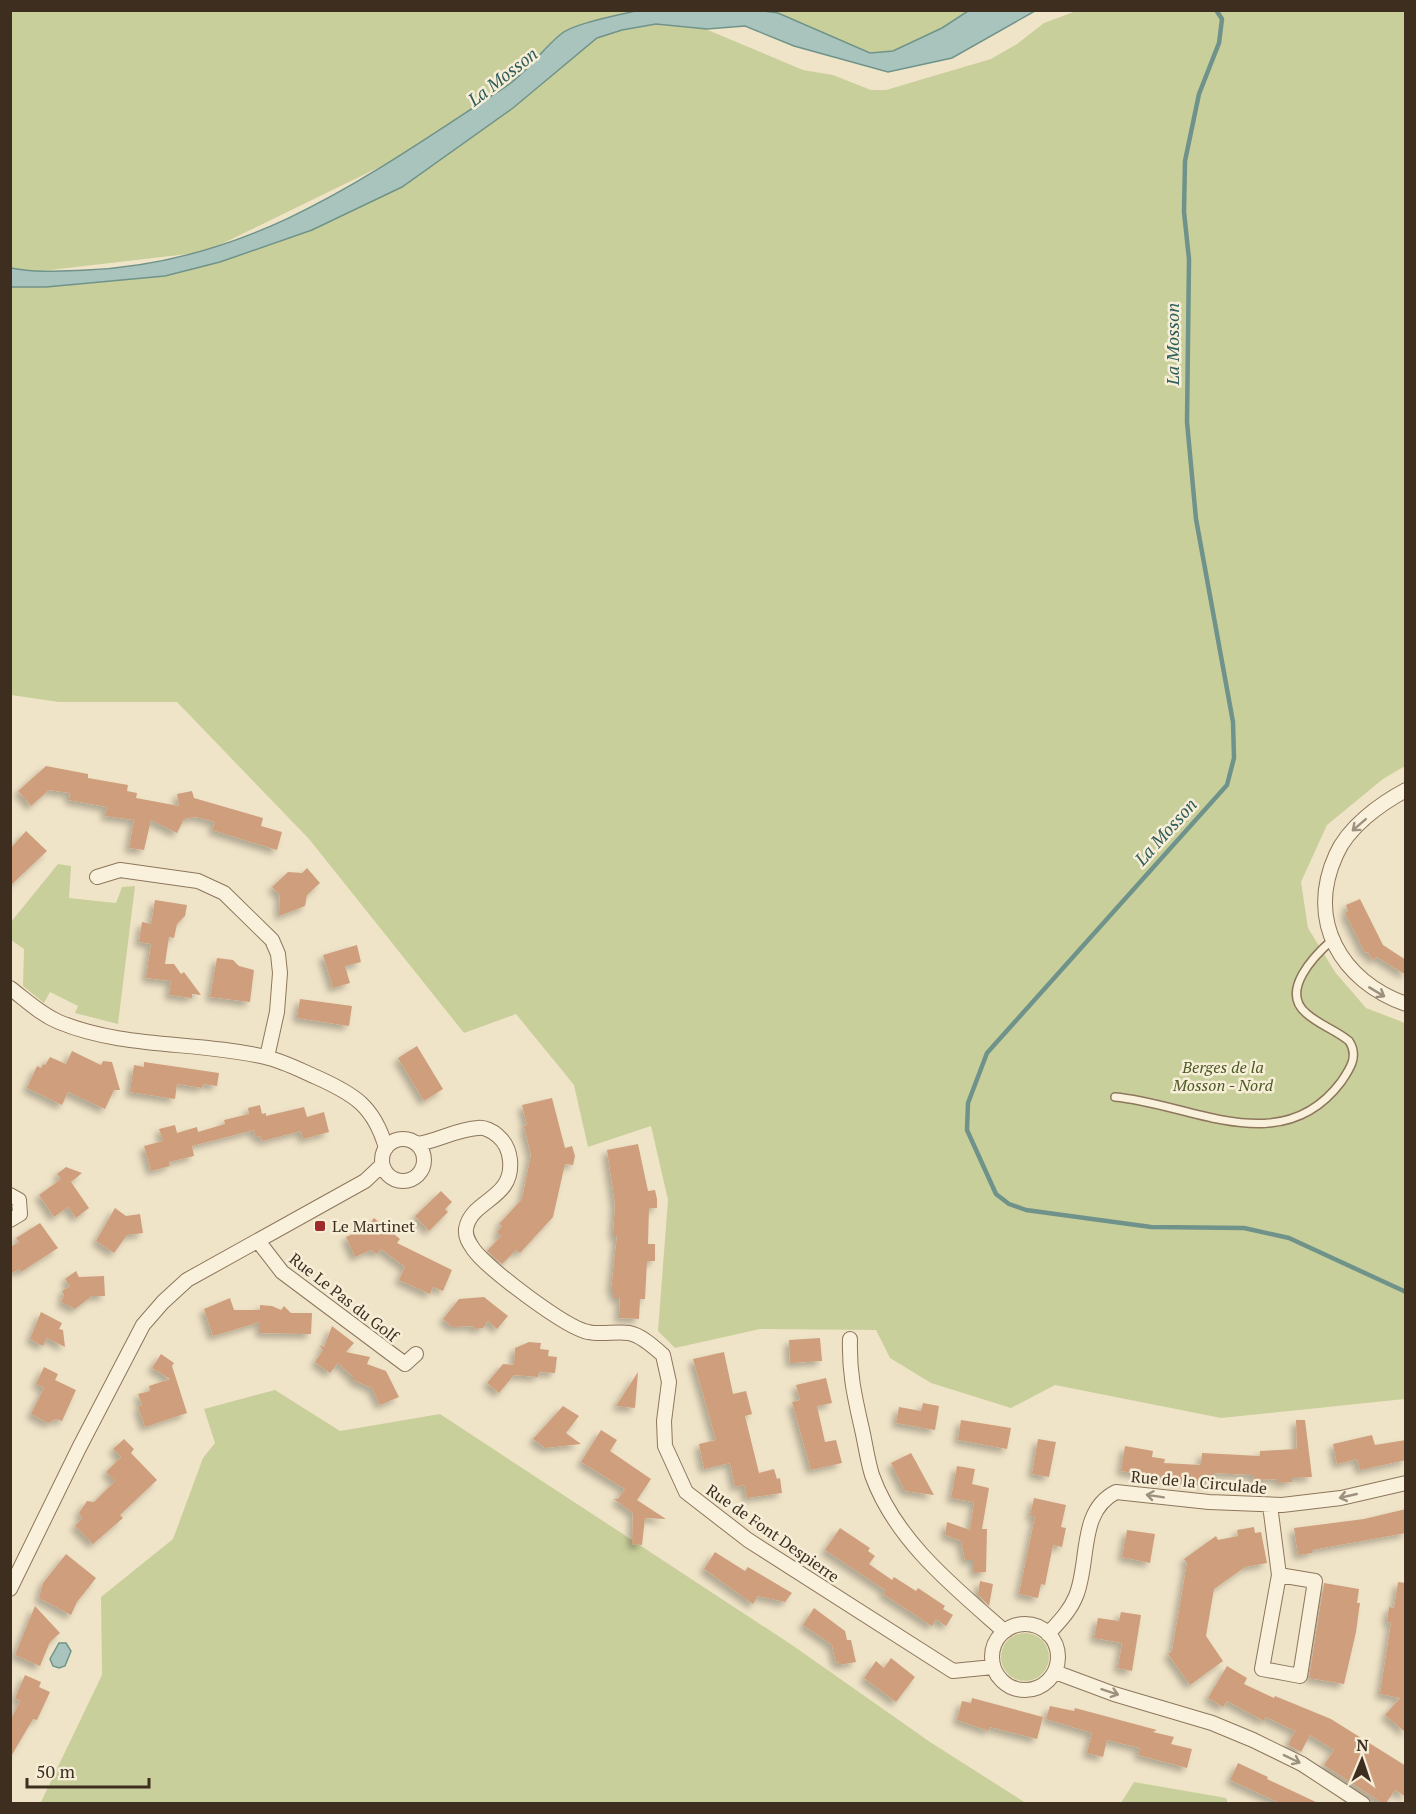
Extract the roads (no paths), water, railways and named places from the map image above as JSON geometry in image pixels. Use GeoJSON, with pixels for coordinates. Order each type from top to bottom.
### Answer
{"type":"FeatureCollection","features":[{"type":"Feature","properties":{"kind":"street"},"geometry":{"type":"LineString","coordinates":[[1406,790],[1388,800],[1350,833],[1336,853],[1329,875],[1326,910],[1332,940],[1348,967],[1364,983],[1383,996],[1406,1004]]}},
{"type":"Feature","properties":{"kind":"street"},"geometry":{"type":"LineString","coordinates":[[97,877],[120,870],[153,873],[198,882],[224,893],[272,940],[278,954],[280,973],[277,1012],[267,1058]]}},
{"type":"Feature","properties":{"kind":"street"},"geometry":{"type":"LineString","coordinates":[[10,988],[37,1010],[58,1022],[86,1031],[267,1058],[340,1088],[357,1098],[368,1109],[391,1144],[386,1170]]}},
{"type":"Feature","properties":{"kind":"street","name":"Rue de Font Despierre"},"geometry":{"type":"LineString","coordinates":[[420,1150],[461,1130],[480,1127],[500,1137],[509,1154],[511,1170],[508,1182],[476,1213],[466,1228],[467,1239],[476,1252],[514,1284],[574,1327],[588,1333],[631,1333],[663,1355],[669,1382],[664,1421],[665,1446],[686,1492],[748,1540],[953,1671],[993,1666]]}},
{"type":"Feature","properties":{"kind":"street"},"geometry":{"type":"LineString","coordinates":[[386,1170],[401,1181],[414,1178],[422,1169],[420,1150],[410,1141],[391,1144]]}},
{"type":"Feature","properties":{"kind":"street"},"geometry":{"type":"LineString","coordinates":[[10,1589],[79,1448],[143,1325],[163,1302],[187,1280],[386,1170]]}},
{"type":"Feature","properties":{"kind":"street"},"geometry":{"type":"LineString","coordinates":[[10,1195],[19,1200],[22,1208],[20,1214],[10,1220]]}},
{"type":"Feature","properties":{"kind":"street","name":"Rue Le Pas du Golf"},"geometry":{"type":"LineString","coordinates":[[258,1241],[282,1272],[405,1364],[416,1354]]}},
{"type":"Feature","properties":{"kind":"street"},"geometry":{"type":"LineString","coordinates":[[850,1339],[849,1373],[854,1396],[872,1474],[887,1505],[916,1547],[936,1570],[1004,1632]]}},
{"type":"Feature","properties":{"kind":"street","name":"Rue de la Circulade"},"geometry":{"type":"LineString","coordinates":[[1048,1634],[1071,1607],[1077,1594],[1091,1518],[1106,1497],[1116,1492],[1209,1502],[1270,1504],[1341,1498],[1406,1483]]}},
{"type":"Feature","properties":{"kind":"street"},"geometry":{"type":"LineString","coordinates":[[1270,1504],[1279,1575],[1262,1669],[1299,1676],[1315,1581],[1279,1575]]}},
{"type":"Feature","properties":{"kind":"street"},"geometry":{"type":"LineString","coordinates":[[1022,1624],[1041,1628],[1048,1634],[1058,1652],[1055,1672],[1048,1682],[1028,1691],[1006,1684],[993,1666],[993,1647],[1004,1632],[1022,1624]]}},
{"type":"Feature","properties":{"kind":"street"},"geometry":{"type":"LineString","coordinates":[[1055,1672],[1114,1694],[1212,1723],[1253,1740],[1302,1764],[1363,1803]]}},
{"type":"Feature","properties":{"kind":"lane"},"geometry":{"type":"LineString","coordinates":[[1114,1096],[1155,1102],[1205,1118],[1244,1123],[1293,1118],[1319,1104],[1332,1093],[1352,1065],[1353,1048],[1342,1034],[1307,1015],[1297,1005],[1296,996],[1307,966],[1332,940]]}},
{"type":"Feature","properties":{"kind":"water","name":"La Mosson"},"geometry":{"type":"Polygon","coordinates":[[[639,10],[778,13],[870,53],[893,51],[942,28],[968,11],[1035,11],[952,58],[888,72],[794,46],[745,26],[707,29],[656,24],[622,30],[597,38],[513,108],[402,187],[312,230],[220,262],[165,276],[46,287],[11,287],[11,268],[58,271],[147,264],[204,251],[257,232],[358,181],[455,120],[513,81],[567,30],[639,10]]]}},
{"type":"Feature","properties":{"kind":"water"},"geometry":{"type":"Polygon","coordinates":[[[59,1643],[66,1643],[71,1651],[65,1666],[59,1668],[53,1666],[50,1659],[59,1643]]]}},
{"type":"Feature","properties":{"kind":"waterway","name":"La Mosson"},"geometry":{"type":"LineString","coordinates":[[1216,10],[1222,19],[1219,43],[1199,94],[1185,161],[1184,212],[1189,259],[1187,422],[1196,519],[1233,722],[1234,758],[1227,785],[987,1053],[968,1103],[967,1130],[996,1194],[1009,1204],[1026,1210],[1151,1227],[1244,1228],[1289,1238],[1406,1292]]}},
{"type":"Feature","properties":{"kind":"place","name":"Le Martinet"},"geometry":{"type":"Point","coordinates":[320,1226]}},
{"type":"Feature","properties":{"kind":"park label","name":"Berges de la Mosson - Nord"},"geometry":{"type":"Point","coordinates":[1223,1076]}}]}
